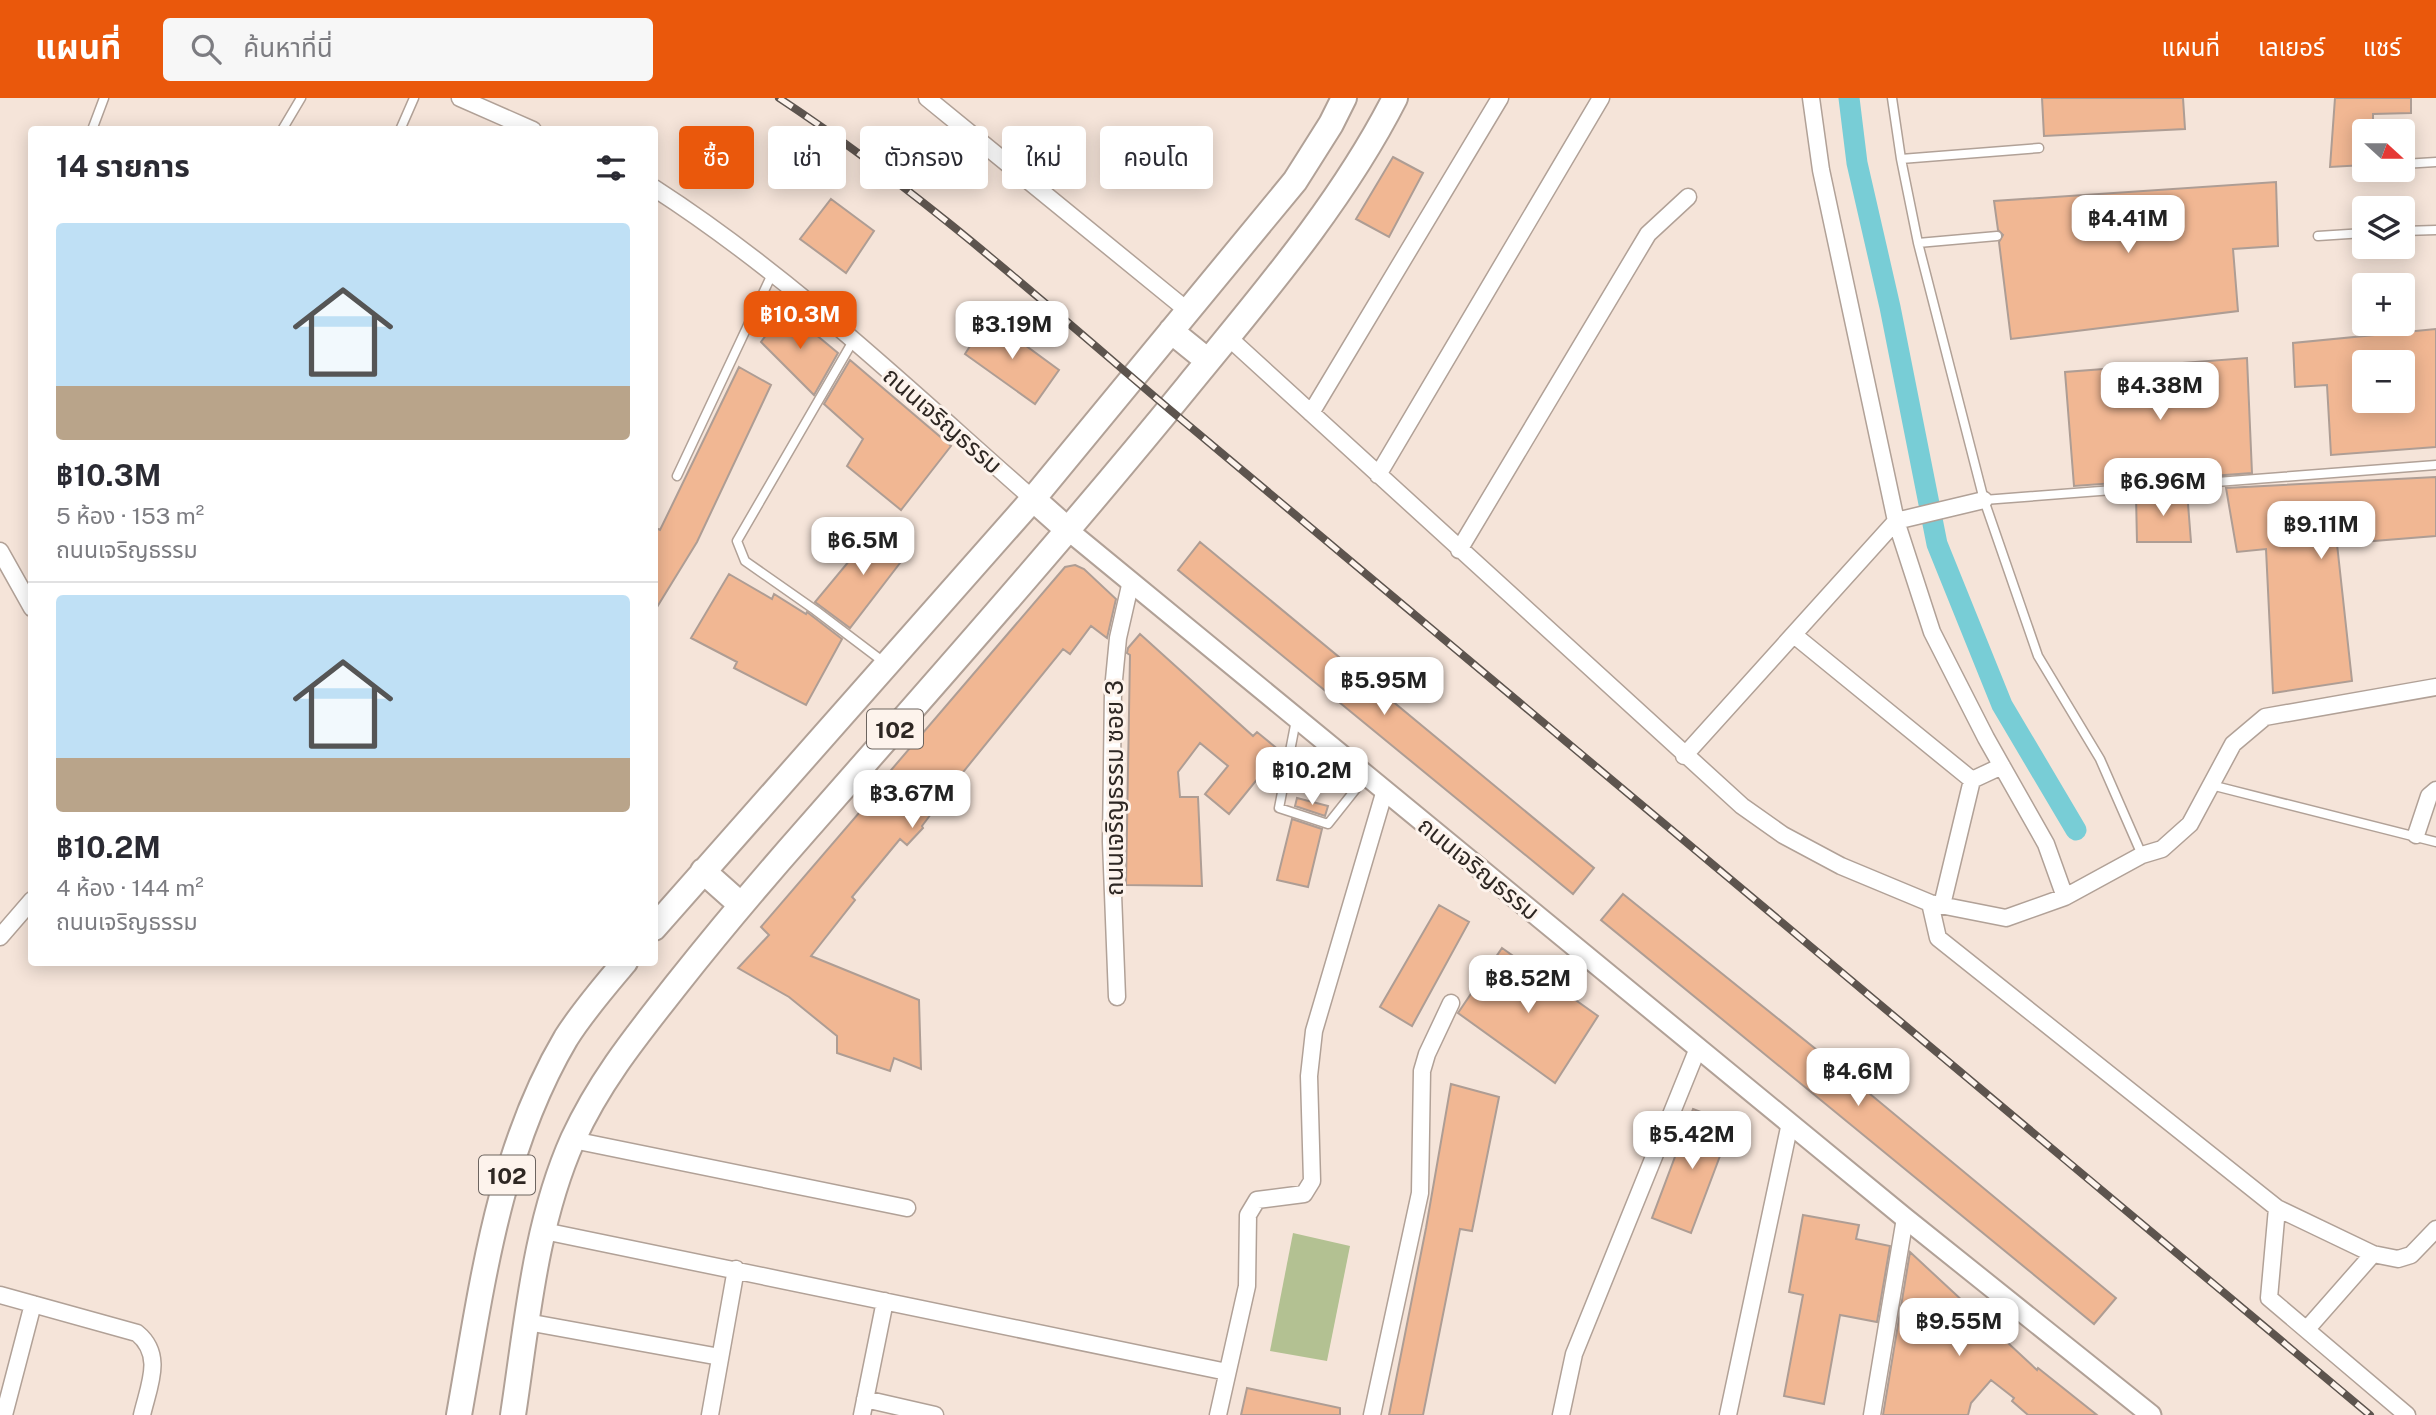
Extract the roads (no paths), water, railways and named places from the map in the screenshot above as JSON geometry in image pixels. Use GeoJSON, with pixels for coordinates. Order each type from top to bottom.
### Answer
{"type":"FeatureCollection","features":[{"type":"Feature","properties":{"kind":"main road","name":"102"},"geometry":{"type":"LineString","coordinates":[[658,923],[885,663],[1033,499],[1296,181],[1344,98]]}},
{"type":"Feature","properties":{"kind":"main road","name":"102"},"geometry":{"type":"LineString","coordinates":[[513,1415],[544,1231],[558,1176],[598,1088],[740,904],[1069,531],[1228,337],[1335,201],[1370,147],[1395,98]]}},
{"type":"Feature","properties":{"kind":"main road"},"geometry":{"type":"LineString","coordinates":[[1171,331],[1208,361]]}},
{"type":"Feature","properties":{"kind":"main road"},"geometry":{"type":"LineString","coordinates":[[1033,499],[1069,531]]}},
{"type":"Feature","properties":{"kind":"main road"},"geometry":{"type":"LineString","coordinates":[[703,871],[740,904]]}},
{"type":"Feature","properties":{"kind":"main road","name":"102"},"geometry":{"type":"LineString","coordinates":[[459,1415],[489,1242],[515,1152],[536,1095],[567,1038],[622,966]]}},
{"type":"Feature","properties":{"kind":"street"},"geometry":{"type":"LineString","coordinates":[[460,98],[524,126]]}},
{"type":"Feature","properties":{"kind":"street"},"geometry":{"type":"LineString","coordinates":[[927,98],[1188,311]]}},
{"type":"Feature","properties":{"kind":"street"},"geometry":{"type":"LineString","coordinates":[[1311,413],[1500,98]]}},
{"type":"Feature","properties":{"kind":"street"},"geometry":{"type":"LineString","coordinates":[[1378,475],[1601,98]]}},
{"type":"Feature","properties":{"kind":"street"},"geometry":{"type":"LineString","coordinates":[[1811,98],[1821,170],[1896,522],[1932,632],[2046,844],[2064,897]]}},
{"type":"Feature","properties":{"kind":"street","name":"ถนนเจริญธรรม"},"geometry":{"type":"LineString","coordinates":[[658,191],[719,230],[773,272],[1033,499]]}},
{"type":"Feature","properties":{"kind":"street"},"geometry":{"type":"LineString","coordinates":[[1459,550],[1648,234],[1688,197]]}},
{"type":"Feature","properties":{"kind":"street"},"geometry":{"type":"LineString","coordinates":[[1228,337],[1684,756],[1742,806],[1783,835],[1841,866],[1936,904],[2006,918],[2064,897],[2142,855],[2162,849],[2190,824],[2233,744],[2265,716],[2436,687]]}},
{"type":"Feature","properties":{"kind":"street"},"geometry":{"type":"LineString","coordinates":[[1684,756],[1896,522],[1984,500]]}},
{"type":"Feature","properties":{"kind":"street","name":"ถนนเจริญธรรม"},"geometry":{"type":"LineString","coordinates":[[1069,531],[1905,1218],[2151,1415]]}},
{"type":"Feature","properties":{"kind":"street"},"geometry":{"type":"LineString","coordinates":[[0,551],[28,601]]}},
{"type":"Feature","properties":{"kind":"street","name":"ถนนเจริญธรรม ซอย 3"},"geometry":{"type":"LineString","coordinates":[[1116,997],[1111,842],[1113,690],[1118,638],[1131,581]]}},
{"type":"Feature","properties":{"kind":"street"},"geometry":{"type":"LineString","coordinates":[[1794,635],[1972,780]]}},
{"type":"Feature","properties":{"kind":"street"},"geometry":{"type":"LineString","coordinates":[[2002,766],[1972,780],[1936,904],[1938,938],[2277,1208],[2373,1254],[2398,1259],[2411,1255],[2436,1229]]}},
{"type":"Feature","properties":{"kind":"street"},"geometry":{"type":"LineString","coordinates":[[1218,1415],[1247,1286],[1248,1215],[1257,1200],[1304,1194],[1312,1181],[1309,1076],[1314,1031],[1385,790]]}},
{"type":"Feature","properties":{"kind":"street"},"geometry":{"type":"LineString","coordinates":[[2416,835],[2429,796],[2436,790]]}},
{"type":"Feature","properties":{"kind":"street"},"geometry":{"type":"LineString","coordinates":[[0,937],[28,905]]}},
{"type":"Feature","properties":{"kind":"street"},"geometry":{"type":"LineString","coordinates":[[1372,1415],[1420,1193],[1422,1071],[1451,1003]]}},
{"type":"Feature","properties":{"kind":"street"},"geometry":{"type":"LineString","coordinates":[[1561,1415],[1574,1354],[1698,1048]]}},
{"type":"Feature","properties":{"kind":"street"},"geometry":{"type":"LineString","coordinates":[[1728,1415],[1790,1123]]}},
{"type":"Feature","properties":{"kind":"street"},"geometry":{"type":"LineString","coordinates":[[573,1140],[906,1208]]}},
{"type":"Feature","properties":{"kind":"street"},"geometry":{"type":"LineString","coordinates":[[2277,1208],[2269,1298],[2407,1415]]}},
{"type":"Feature","properties":{"kind":"street"},"geometry":{"type":"LineString","coordinates":[[1872,1415],[1905,1218]]}},
{"type":"Feature","properties":{"kind":"street"},"geometry":{"type":"LineString","coordinates":[[544,1231],[1227,1373]]}},
{"type":"Feature","properties":{"kind":"street"},"geometry":{"type":"LineString","coordinates":[[2307,1329],[2373,1254]]}},
{"type":"Feature","properties":{"kind":"street"},"geometry":{"type":"LineString","coordinates":[[710,1415],[736,1269]]}},
{"type":"Feature","properties":{"kind":"street"},"geometry":{"type":"LineString","coordinates":[[0,1295],[137,1333],[145,1340],[154,1356],[142,1415]]}},
{"type":"Feature","properties":{"kind":"street"},"geometry":{"type":"LineString","coordinates":[[885,1301],[864,1407],[935,1415]]}},
{"type":"Feature","properties":{"kind":"street"},"geometry":{"type":"LineString","coordinates":[[3,1414],[33,1304]]}},
{"type":"Feature","properties":{"kind":"street"},"geometry":{"type":"LineString","coordinates":[[527,1322],[720,1357]]}},
{"type":"Feature","properties":{"kind":"lane"},"geometry":{"type":"LineString","coordinates":[[94,126],[104,98]]}},
{"type":"Feature","properties":{"kind":"lane"},"geometry":{"type":"LineString","coordinates":[[284,126],[301,98]]}},
{"type":"Feature","properties":{"kind":"lane"},"geometry":{"type":"LineString","coordinates":[[402,126],[414,98]]}},
{"type":"Feature","properties":{"kind":"lane"},"geometry":{"type":"LineString","coordinates":[[1892,98],[1900,159],[1918,243],[1984,500],[2038,656],[2100,759],[2142,855]]}},
{"type":"Feature","properties":{"kind":"lane"},"geometry":{"type":"LineString","coordinates":[[1900,159],[2039,148]]}},
{"type":"Feature","properties":{"kind":"lane"},"geometry":{"type":"LineString","coordinates":[[2415,163],[2436,162]]}},
{"type":"Feature","properties":{"kind":"lane"},"geometry":{"type":"LineString","coordinates":[[2415,231],[2436,230]]}},
{"type":"Feature","properties":{"kind":"lane"},"geometry":{"type":"LineString","coordinates":[[2318,236],[2352,234]]}},
{"type":"Feature","properties":{"kind":"lane"},"geometry":{"type":"LineString","coordinates":[[1918,243],[1997,236]]}},
{"type":"Feature","properties":{"kind":"lane"},"geometry":{"type":"LineString","coordinates":[[677,476],[773,272]]}},
{"type":"Feature","properties":{"kind":"lane"},"geometry":{"type":"LineString","coordinates":[[853,341],[737,541],[745,561],[885,663]]}},
{"type":"Feature","properties":{"kind":"lane"},"geometry":{"type":"LineString","coordinates":[[1984,500],[2436,465]]}},
{"type":"Feature","properties":{"kind":"lane"},"geometry":{"type":"LineString","coordinates":[[1296,717],[1279,808],[1328,824],[1367,775]]}},
{"type":"Feature","properties":{"kind":"lane"},"geometry":{"type":"LineString","coordinates":[[2211,785],[2436,842]]}},
{"type":"Feature","properties":{"kind":"waterway"},"geometry":{"type":"LineString","coordinates":[[1849,98],[1857,163],[1890,307],[1937,544],[2002,705],[2076,830]]}},
{"type":"Feature","properties":{"kind":"railway"},"geometry":{"type":"LineString","coordinates":[[779,98],[881,170],[1027,287],[2370,1415]]}}]}
